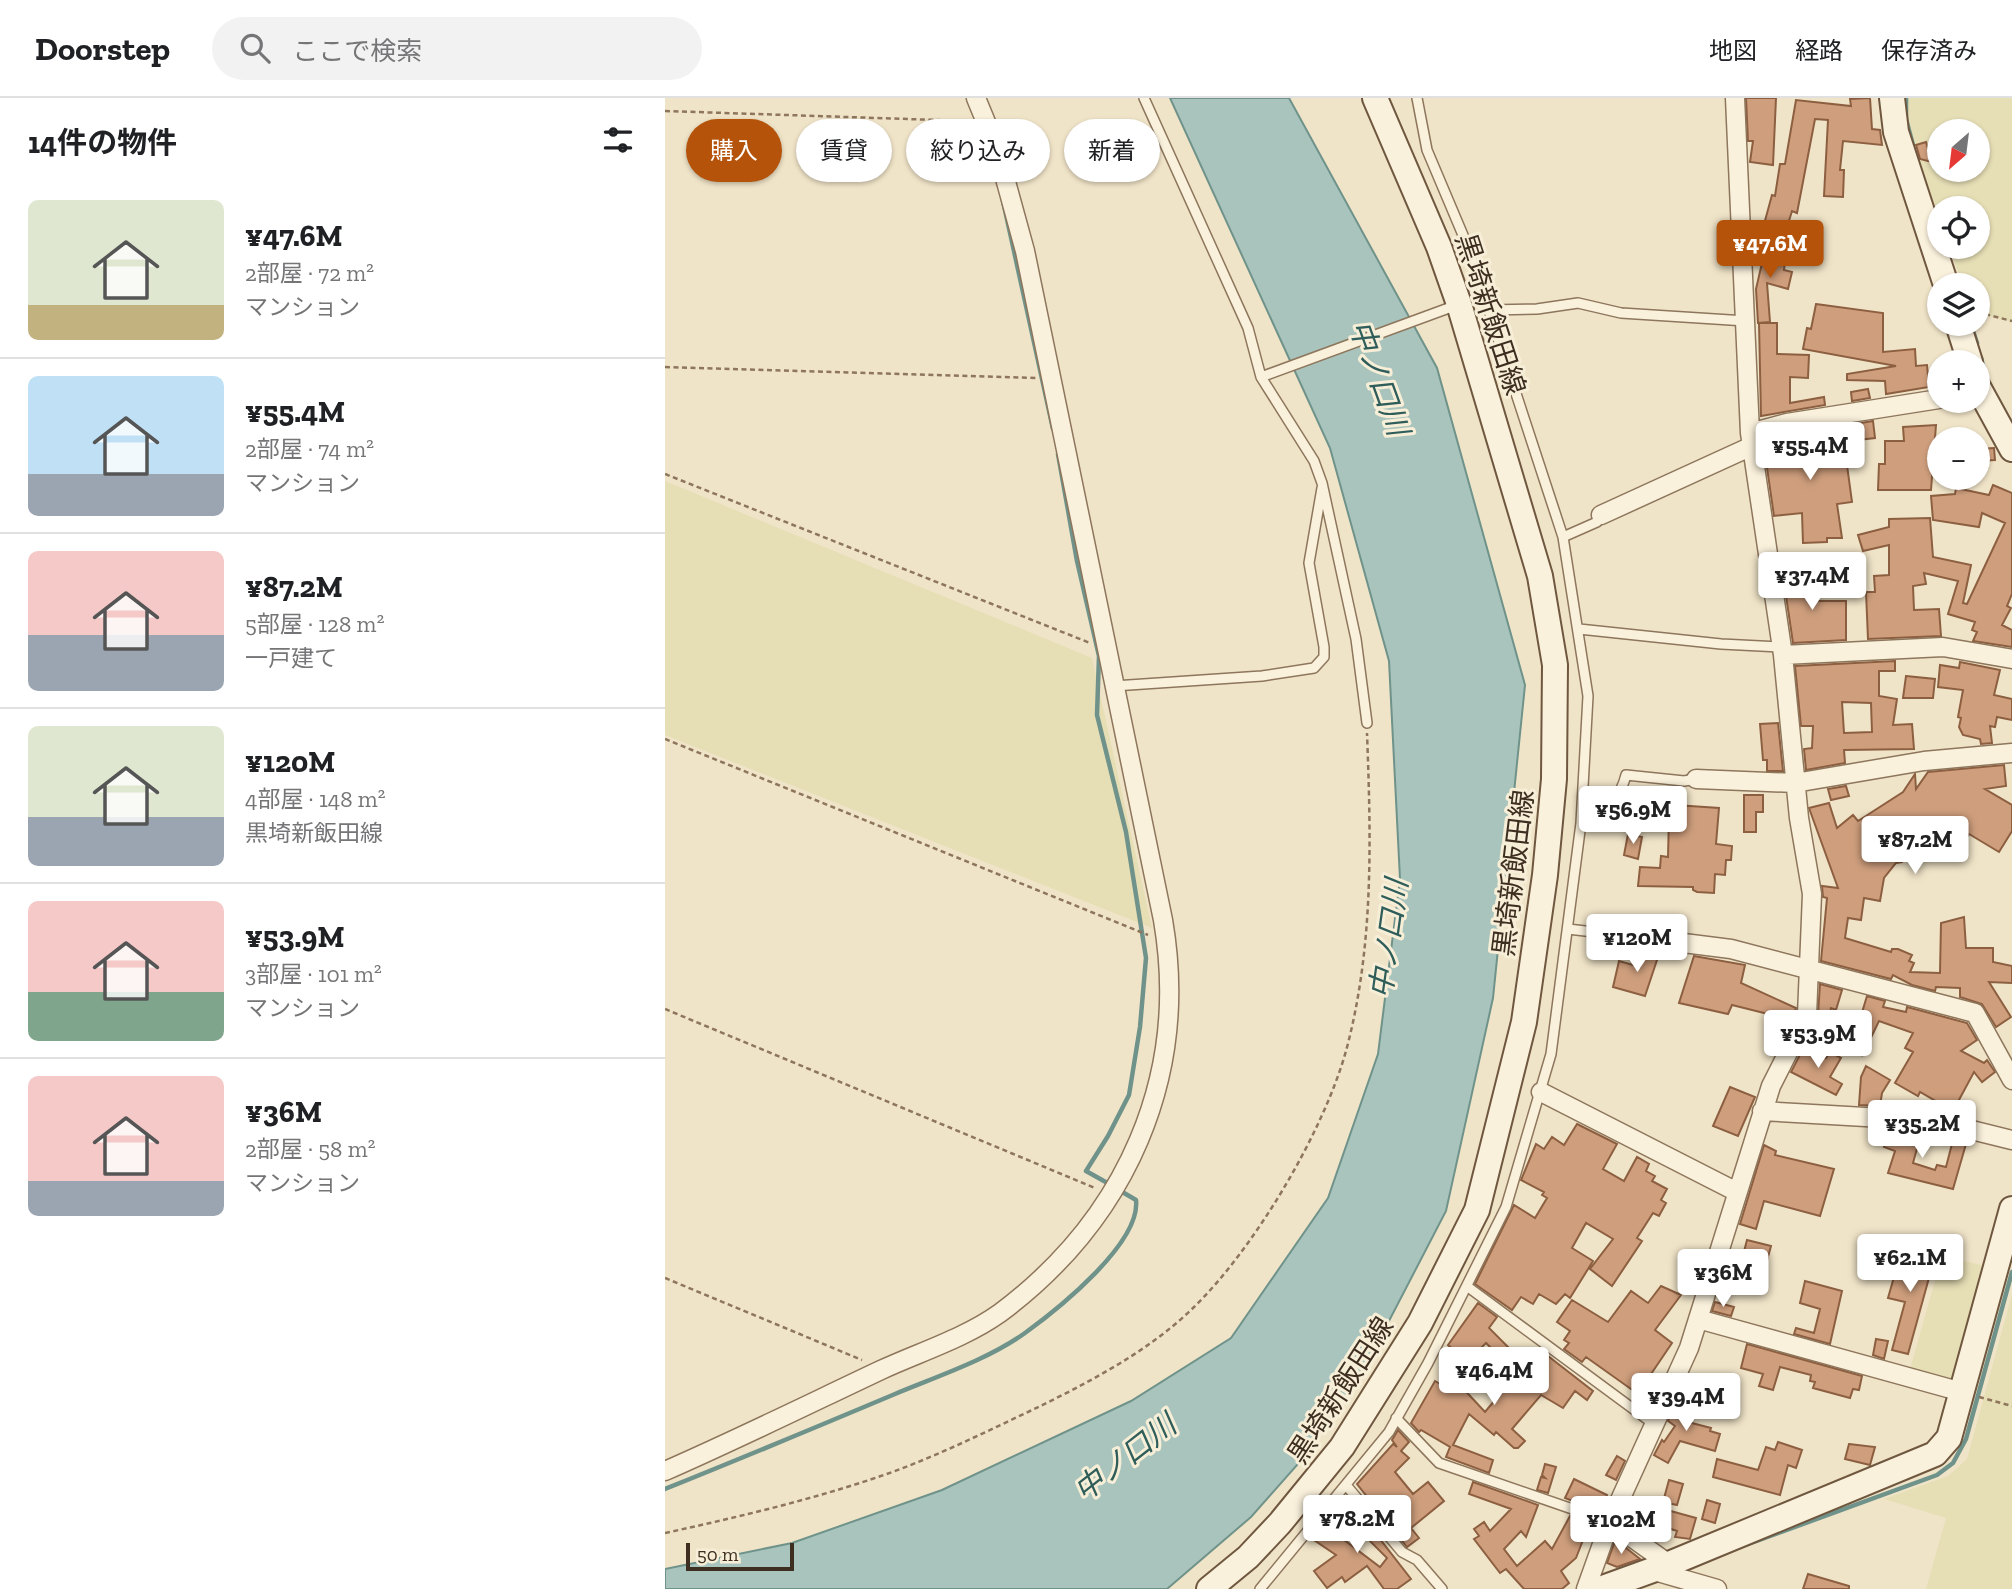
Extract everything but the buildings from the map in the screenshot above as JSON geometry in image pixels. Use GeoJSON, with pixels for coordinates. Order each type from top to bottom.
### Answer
{"type":"FeatureCollection","features":[{"type":"Feature","properties":{"kind":"main road","name":"黒埼新飯田線"},"geometry":{"type":"LineString","coordinates":[[1216,1587],[1248,1557],[1310,1490],[1365,1414],[1420,1322],[1477,1210],[1524,1022],[1545,875],[1554,779],[1555,665],[1540,576],[1455,307],[1439,247],[1375,98]]}},
{"type":"Feature","properties":{"kind":"main road"},"geometry":{"type":"LineString","coordinates":[[1892,98],[1896,132],[1942,273]]}},
{"type":"Feature","properties":{"kind":"main road"},"geometry":{"type":"LineString","coordinates":[[1990,411],[2012,449]]}},
{"type":"Feature","properties":{"kind":"main road"},"geometry":{"type":"LineString","coordinates":[[1600,1589],[1935,1454],[1949,1438],[2012,1209]]}},
{"type":"Feature","properties":{"kind":"street"},"geometry":{"type":"LineString","coordinates":[[976,98],[984,119]]}},
{"type":"Feature","properties":{"kind":"street"},"geometry":{"type":"LineString","coordinates":[[1586,1589],[1610,1522],[1655,1425],[1698,1319],[1771,1086],[1807,1015],[1812,894],[1795,783],[1782,651],[1751,440],[1735,98]]}},
{"type":"Feature","properties":{"kind":"street"},"geometry":{"type":"LineString","coordinates":[[665,1471],[997,1315],[1066,1256],[1095,1221],[1137,1149],[1159,1084],[1168,1013],[1167,943],[1025,251],[1006,182]]}},
{"type":"Feature","properties":{"kind":"street"},"geometry":{"type":"LineString","coordinates":[[1601,515],[1787,423],[1927,400]]}},
{"type":"Feature","properties":{"kind":"street"},"geometry":{"type":"LineString","coordinates":[[1782,651],[1943,647],[2012,659]]}},
{"type":"Feature","properties":{"kind":"street"},"geometry":{"type":"LineString","coordinates":[[1696,779],[1795,783],[1924,761],[2012,753]]}},
{"type":"Feature","properties":{"kind":"street"},"geometry":{"type":"LineString","coordinates":[[1628,936],[1731,949],[1975,1013],[2012,1080]]}},
{"type":"Feature","properties":{"kind":"street"},"geometry":{"type":"LineString","coordinates":[[1541,1093],[1737,1192]]}},
{"type":"Feature","properties":{"kind":"street"},"geometry":{"type":"LineString","coordinates":[[1762,1111],[1935,1121],[2012,1140]]}},
{"type":"Feature","properties":{"kind":"street"},"geometry":{"type":"LineString","coordinates":[[1698,1319],[1962,1392]]}},
{"type":"Feature","properties":{"kind":"street"},"geometry":{"type":"LineString","coordinates":[[1610,1522],[1660,1567],[1717,1589]]}},
{"type":"Feature","properties":{"kind":"lane"},"geometry":{"type":"LineString","coordinates":[[1144,98],[1248,328],[1266,375],[1314,461],[1322,483],[1356,639],[1367,723]]}},
{"type":"Feature","properties":{"kind":"lane"},"geometry":{"type":"LineString","coordinates":[[1260,1589],[1397,1418],[1468,1287],[1506,1207],[1551,1054],[1583,793],[1588,696],[1563,537],[1468,247],[1427,150],[1416,98]]}},
{"type":"Feature","properties":{"kind":"lane"},"geometry":{"type":"LineString","coordinates":[[1488,310],[1537,310],[1578,303],[1621,313],[1746,321]]}},
{"type":"Feature","properties":{"kind":"lane"},"geometry":{"type":"LineString","coordinates":[[1266,375],[1455,307]]}},
{"type":"Feature","properties":{"kind":"lane"},"geometry":{"type":"LineString","coordinates":[[1114,685],[1262,676],[1314,668],[1324,657],[1325,647],[1309,563],[1322,483]]}},
{"type":"Feature","properties":{"kind":"lane"},"geometry":{"type":"LineString","coordinates":[[1563,537],[1597,522],[1601,515]]}},
{"type":"Feature","properties":{"kind":"lane"},"geometry":{"type":"LineString","coordinates":[[1579,629],[1782,651]]}},
{"type":"Feature","properties":{"kind":"lane"},"geometry":{"type":"LineString","coordinates":[[1583,793],[1612,799],[1618,796],[1626,775],[1683,781],[1696,779]]}},
{"type":"Feature","properties":{"kind":"lane"},"geometry":{"type":"LineString","coordinates":[[1568,929],[1628,936]]}},
{"type":"Feature","properties":{"kind":"lane"},"geometry":{"type":"LineString","coordinates":[[1468,1287],[1655,1425]]}},
{"type":"Feature","properties":{"kind":"lane"},"geometry":{"type":"LineString","coordinates":[[1397,1418],[1440,1463],[1610,1522]]}},
{"type":"Feature","properties":{"kind":"lane"},"geometry":{"type":"LineString","coordinates":[[1346,1485],[1402,1552],[1417,1560],[1441,1589]]}},
{"type":"Feature","properties":{"kind":"path"},"geometry":{"type":"LineString","coordinates":[[665,111],[906,119]]}},
{"type":"Feature","properties":{"kind":"path"},"geometry":{"type":"LineString","coordinates":[[1990,315],[2012,321]]}},
{"type":"Feature","properties":{"kind":"path"},"geometry":{"type":"LineString","coordinates":[[665,367],[1049,376]]}},
{"type":"Feature","properties":{"kind":"path"},"geometry":{"type":"LineString","coordinates":[[665,474],[1106,649]]}},
{"type":"Feature","properties":{"kind":"path"},"geometry":{"type":"LineString","coordinates":[[665,1533],[744,1516],[871,1480],[957,1445],[1097,1376],[1192,1309],[1216,1282],[1265,1215],[1316,1132],[1346,1051],[1368,924],[1371,841],[1367,723]]}},
{"type":"Feature","properties":{"kind":"path"},"geometry":{"type":"LineString","coordinates":[[665,739],[1167,943]]}},
{"type":"Feature","properties":{"kind":"path"},"geometry":{"type":"LineString","coordinates":[[665,1009],[1110,1195]]}},
{"type":"Feature","properties":{"kind":"path"},"geometry":{"type":"LineString","coordinates":[[665,1278],[883,1369]]}},
{"type":"Feature","properties":{"kind":"path"},"geometry":{"type":"LineString","coordinates":[[1962,1392],[2012,1406]]}},
{"type":"Feature","properties":{"kind":"shaded area"},"geometry":{"type":"Polygon","coordinates":[[[1899,98],[2012,98],[2012,322],[1990,316],[1990,273],[1959,273],[1953,259],[1990,259],[1990,196],[1930,196],[1900,118],[1899,98]]]}},
{"type":"Feature","properties":{"kind":"shaded area"},"geometry":{"type":"Polygon","coordinates":[[[665,481],[1092,658],[1152,928],[665,735],[665,481]]]}},
{"type":"Feature","properties":{"kind":"shaded area"},"geometry":{"type":"Polygon","coordinates":[[[1942,1256],[1986,1266],[1953,1380],[1910,1369],[1942,1256]]]}},
{"type":"Feature","properties":{"kind":"shaded area"},"geometry":{"type":"Polygon","coordinates":[[[2012,1294],[2012,1589],[1926,1589],[1946,1518],[1884,1499],[1948,1476],[1967,1459],[2012,1294]]]}},
{"type":"Feature","properties":{"kind":"water","name":"中ノ口川"},"geometry":{"type":"Polygon","coordinates":[[[1170,98],[1289,98],[1437,368],[1525,685],[1493,998],[1446,1211],[1362,1373],[1298,1464],[1251,1517],[1167,1589],[665,1589],[665,1569],[792,1543],[942,1490],[1131,1401],[1231,1338],[1328,1198],[1378,1054],[1400,879],[1389,661],[1330,448],[1170,98]]]}},
{"type":"Feature","properties":{"kind":"waterway"},"geometry":{"type":"LineString","coordinates":[[1906,98],[1906,119],[1913,145]]}},
{"type":"Feature","properties":{"kind":"waterway"},"geometry":{"type":"LineString","coordinates":[[1003,201],[1053,429]]}},
{"type":"Feature","properties":{"kind":"waterway"},"geometry":{"type":"LineString","coordinates":[[1975,336],[1977,343]]}},
{"type":"Feature","properties":{"kind":"waterway"},"geometry":{"type":"LineString","coordinates":[[1058,454],[1077,561],[1099,656],[1097,715],[1126,832],[1146,958],[1140,1027],[1129,1095],[1086,1171],[1111,1185]]}},
{"type":"Feature","properties":{"kind":"waterway"},"geometry":{"type":"LineString","coordinates":[[665,1489],[962,1367],[1010,1343],[1076,1292],[1112,1255],[1134,1217],[1136,1200],[1119,1190]]}},
{"type":"Feature","properties":{"kind":"waterway"},"geometry":{"type":"LineString","coordinates":[[1740,1547],[1937,1475],[1953,1463],[1966,1439],[2012,1272]]}}]}
